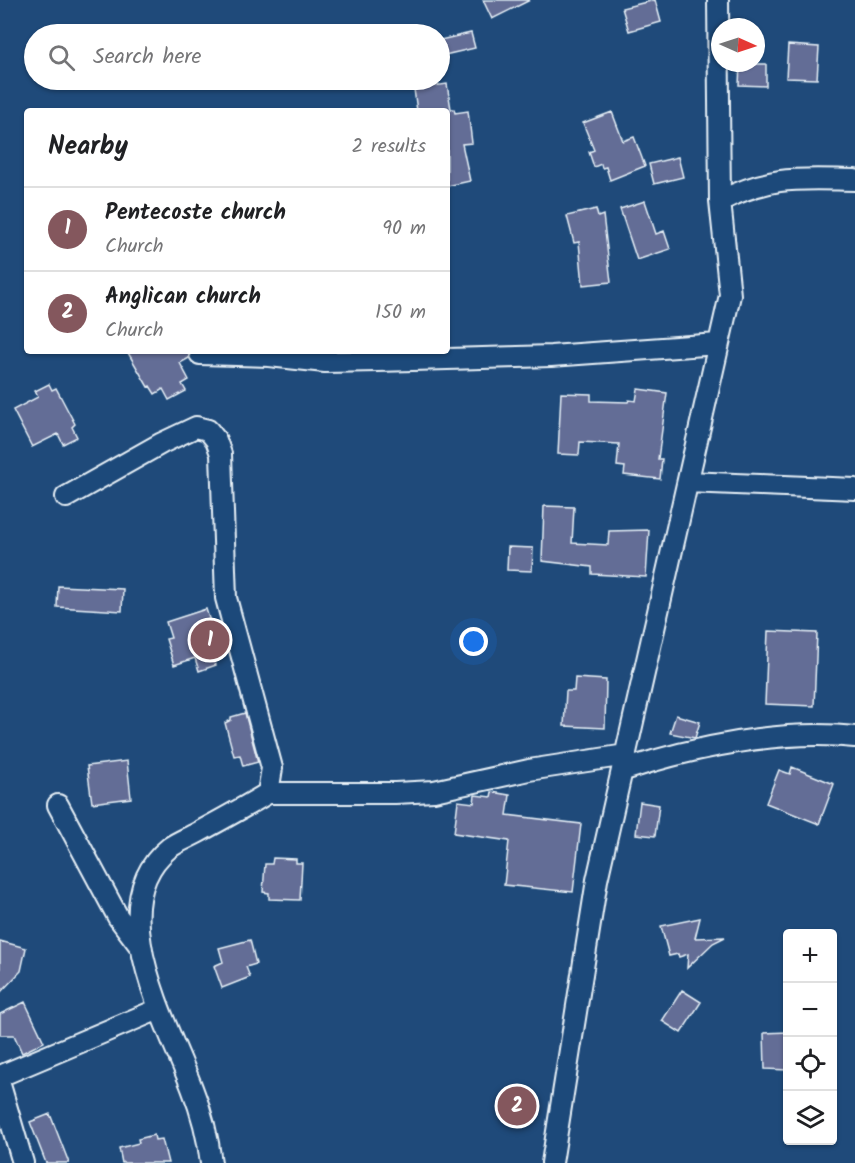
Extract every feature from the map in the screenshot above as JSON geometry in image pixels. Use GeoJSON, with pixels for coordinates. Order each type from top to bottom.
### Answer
{"type":"FeatureCollection","features":[{"type":"Feature","properties":{"kind":"street"},"geometry":{"type":"LineString","coordinates":[[552,1163],[597,880],[730,295],[720,201],[718,0]]}},
{"type":"Feature","properties":{"kind":"street"},"geometry":{"type":"LineString","coordinates":[[720,201],[745,188],[773,181],[855,180]]}},
{"type":"Feature","properties":{"kind":"street"},"geometry":{"type":"LineString","coordinates":[[200,354],[357,361],[551,356],[718,344]]}},
{"type":"Feature","properties":{"kind":"street"},"geometry":{"type":"LineString","coordinates":[[66,497],[162,443],[196,427],[208,430],[216,440],[221,454],[226,598],[272,768],[268,793]]}},
{"type":"Feature","properties":{"kind":"street"},"geometry":{"type":"LineString","coordinates":[[688,482],[855,489]]}},
{"type":"Feature","properties":{"kind":"street"},"geometry":{"type":"LineString","coordinates":[[211,1163],[207,1133],[196,1099],[159,1009],[142,949],[139,909],[146,874],[169,848],[268,793],[395,793],[434,790],[529,770],[625,763],[713,746],[825,734],[855,737]]}},
{"type":"Feature","properties":{"kind":"street"},"geometry":{"type":"LineString","coordinates":[[58,805],[118,917],[142,949]]}},
{"type":"Feature","properties":{"kind":"street"},"geometry":{"type":"LineString","coordinates":[[0,1076],[159,1009]]}},
{"type":"Feature","properties":{"kind":"street"},"geometry":{"type":"LineString","coordinates":[[0,1085],[23,1163]]}},
{"type":"Feature","properties":{"kind":"building"},"geometry":{"type":"Polygon","coordinates":[[[483,0],[530,0],[492,19],[483,0]]]}},
{"type":"Feature","properties":{"kind":"building"},"geometry":{"type":"Polygon","coordinates":[[[655,0],[661,22],[629,31],[622,8],[655,0]]]}},
{"type":"Feature","properties":{"kind":"building"},"geometry":{"type":"Polygon","coordinates":[[[471,33],[475,48],[450,54],[450,38],[471,33]]]}},
{"type":"Feature","properties":{"kind":"building"},"geometry":{"type":"Polygon","coordinates":[[[788,45],[819,47],[817,79],[786,78],[788,45]]]}},
{"type":"Feature","properties":{"kind":"building"},"geometry":{"type":"Polygon","coordinates":[[[766,64],[766,86],[739,85],[740,72],[765,72],[766,64]]]}},
{"type":"Feature","properties":{"kind":"building"},"geometry":{"type":"Polygon","coordinates":[[[414,90],[448,90],[451,109],[454,109],[455,113],[468,111],[472,143],[462,144],[470,181],[450,185],[450,108],[417,108],[414,90]]]}},
{"type":"Feature","properties":{"kind":"building"},"geometry":{"type":"Polygon","coordinates":[[[612,112],[623,141],[634,137],[645,166],[610,180],[606,167],[602,168],[601,164],[594,167],[589,152],[594,150],[583,123],[612,112]]]}},
{"type":"Feature","properties":{"kind":"building"},"geometry":{"type":"Polygon","coordinates":[[[678,157],[683,177],[654,184],[649,164],[678,157]]]}},
{"type":"Feature","properties":{"kind":"building"},"geometry":{"type":"Polygon","coordinates":[[[645,201],[656,234],[664,231],[670,249],[637,260],[620,209],[645,201]]]}},
{"type":"Feature","properties":{"kind":"building"},"geometry":{"type":"Polygon","coordinates":[[[596,209],[598,217],[603,215],[611,282],[583,285],[579,242],[574,243],[567,216],[596,209]]]}},
{"type":"Feature","properties":{"kind":"building"},"geometry":{"type":"Polygon","coordinates":[[[129,354],[189,354],[189,358],[180,363],[189,380],[182,384],[186,391],[169,400],[163,389],[155,394],[150,386],[148,387],[129,354]]]}},
{"type":"Feature","properties":{"kind":"building"},"geometry":{"type":"Polygon","coordinates":[[[49,384],[52,390],[56,388],[75,424],[72,427],[77,437],[63,444],[58,434],[32,447],[13,410],[38,397],[35,391],[49,384]]]}},
{"type":"Feature","properties":{"kind":"building"},"geometry":{"type":"Polygon","coordinates":[[[638,389],[667,393],[658,459],[662,459],[660,479],[624,475],[625,467],[617,466],[619,444],[580,442],[579,455],[558,454],[561,393],[591,394],[591,401],[628,402],[629,400],[636,401],[638,389]]]}},
{"type":"Feature","properties":{"kind":"building"},"geometry":{"type":"Polygon","coordinates":[[[544,506],[574,507],[572,543],[608,545],[609,531],[649,530],[646,577],[592,574],[592,567],[542,561],[544,506]]]}},
{"type":"Feature","properties":{"kind":"building"},"geometry":{"type":"Polygon","coordinates":[[[508,547],[533,548],[532,571],[507,570],[508,547]]]}},
{"type":"Feature","properties":{"kind":"building"},"geometry":{"type":"Polygon","coordinates":[[[58,586],[123,589],[122,611],[57,607],[58,586]]]}},
{"type":"Feature","properties":{"kind":"building"},"geometry":{"type":"Polygon","coordinates":[[[206,609],[212,628],[205,631],[216,665],[199,671],[195,658],[174,665],[166,639],[171,638],[166,622],[206,609]]]}},
{"type":"Feature","properties":{"kind":"building"},"geometry":{"type":"Polygon","coordinates":[[[768,631],[817,633],[814,706],[765,704],[768,631]]]}},
{"type":"Feature","properties":{"kind":"building"},"geometry":{"type":"Polygon","coordinates":[[[575,678],[606,680],[605,728],[564,726],[566,691],[574,691],[575,678]]]}},
{"type":"Feature","properties":{"kind":"building"},"geometry":{"type":"Polygon","coordinates":[[[245,713],[258,762],[243,766],[240,755],[234,756],[225,723],[231,720],[231,717],[245,713]]]}},
{"type":"Feature","properties":{"kind":"building"},"geometry":{"type":"Polygon","coordinates":[[[676,715],[700,722],[695,738],[670,733],[676,715]]]}},
{"type":"Feature","properties":{"kind":"building"},"geometry":{"type":"Polygon","coordinates":[[[127,761],[131,798],[92,803],[87,766],[127,761]]]}},
{"type":"Feature","properties":{"kind":"building"},"geometry":{"type":"Polygon","coordinates":[[[792,767],[834,784],[819,824],[766,803],[779,770],[790,774],[792,767]]]}},
{"type":"Feature","properties":{"kind":"building"},"geometry":{"type":"Polygon","coordinates":[[[492,792],[510,795],[507,815],[581,824],[573,892],[504,885],[509,841],[454,833],[458,801],[474,803],[475,795],[491,797],[492,792]]]}},
{"type":"Feature","properties":{"kind":"building"},"geometry":{"type":"Polygon","coordinates":[[[640,802],[659,805],[655,836],[636,834],[640,802]]]}},
{"type":"Feature","properties":{"kind":"building"},"geometry":{"type":"Polygon","coordinates":[[[273,858],[296,859],[296,863],[302,863],[300,900],[269,899],[269,893],[263,892],[265,864],[272,864],[273,858]]]}},
{"type":"Feature","properties":{"kind":"building"},"geometry":{"type":"Polygon","coordinates":[[[700,918],[695,938],[725,937],[713,943],[687,968],[688,954],[679,957],[678,954],[669,956],[661,926],[700,918]]]}},
{"type":"Feature","properties":{"kind":"building"},"geometry":{"type":"Polygon","coordinates":[[[250,940],[256,964],[246,967],[250,977],[222,988],[214,966],[223,962],[219,948],[250,940]]]}},
{"type":"Feature","properties":{"kind":"building"},"geometry":{"type":"Polygon","coordinates":[[[0,941],[26,948],[21,971],[0,993],[0,941]]]}},
{"type":"Feature","properties":{"kind":"building"},"geometry":{"type":"Polygon","coordinates":[[[682,990],[701,1002],[681,1033],[662,1021],[682,990]]]}},
{"type":"Feature","properties":{"kind":"building"},"geometry":{"type":"Polygon","coordinates":[[[25,1002],[44,1042],[22,1053],[14,1035],[0,1035],[0,1014],[25,1002]]]}},
{"type":"Feature","properties":{"kind":"building"},"geometry":{"type":"Polygon","coordinates":[[[783,1032],[783,1070],[765,1069],[764,1033],[783,1032]]]}},
{"type":"Feature","properties":{"kind":"building"},"geometry":{"type":"Polygon","coordinates":[[[50,1114],[69,1163],[46,1163],[30,1122],[50,1114]]]}},
{"type":"Feature","properties":{"kind":"building"},"geometry":{"type":"Polygon","coordinates":[[[154,1135],[155,1140],[162,1139],[168,1163],[122,1163],[119,1148],[139,1143],[138,1139],[154,1135]]]}},
{"type":"Feature","properties":{"kind":"place","name":"Pentecoste church"},"geometry":{"type":"Point","coordinates":[210,640]}},
{"type":"Feature","properties":{"kind":"place","name":"Anglican church"},"geometry":{"type":"Point","coordinates":[517,1106]}}]}
